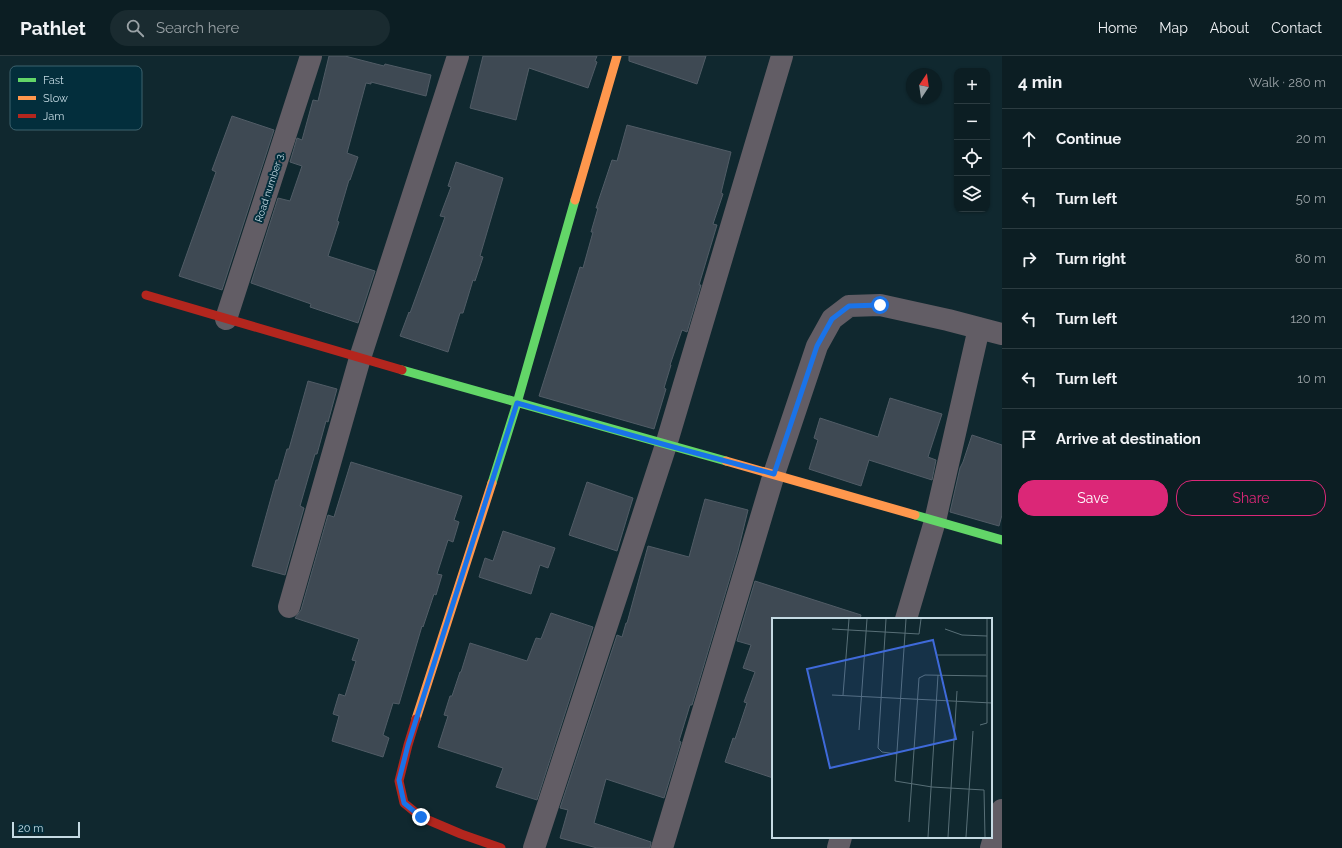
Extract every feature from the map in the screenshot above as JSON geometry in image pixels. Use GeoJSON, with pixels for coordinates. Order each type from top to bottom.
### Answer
{"type":"FeatureCollection","features":[{"type":"Feature","properties":{"kind":"street","name":"Road number 3."},"geometry":{"type":"LineString","coordinates":[[226,319],[311,56]]}},
{"type":"Feature","properties":{"kind":"street"},"geometry":{"type":"LineString","coordinates":[[289,606],[360,358],[458,56]]}},
{"type":"Feature","properties":{"kind":"street"},"geometry":{"type":"LineString","coordinates":[[501,848],[461,834],[421,817],[404,803],[399,780],[408,745],[517,403],[617,56]]}},
{"type":"Feature","properties":{"kind":"street"},"geometry":{"type":"LineString","coordinates":[[534,848],[666,445],[782,56]]}},
{"type":"Feature","properties":{"kind":"street"},"geometry":{"type":"LineString","coordinates":[[146,294],[360,358],[666,445],[774,474],[1002,540]]}},
{"type":"Feature","properties":{"kind":"street"},"geometry":{"type":"LineString","coordinates":[[662,848],[774,474],[817,346],[832,319],[849,306],[880,305],[1002,334]]}},
{"type":"Feature","properties":{"kind":"street"},"geometry":{"type":"LineString","coordinates":[[906,618],[935,521],[979,328]]}},
{"type":"Feature","properties":{"kind":"street"},"geometry":{"type":"LineString","coordinates":[[991,848],[1002,810]]}},
{"type":"Feature","properties":{"kind":"street"},"geometry":{"type":"LineString","coordinates":[[838,848],[841,838]]}},
{"type":"Feature","properties":{"kind":"building"},"geometry":{"type":"Polygon","coordinates":[[[329,56],[345,56],[384,66],[385,64],[431,75],[426,96],[371,82],[371,84],[366,83],[347,153],[358,157],[349,180],[337,221],[339,222],[328,256],[375,271],[358,323],[310,307],[311,304],[251,283],[278,198],[290,201],[302,166],[290,162],[297,138],[302,140],[313,100],[318,101],[329,56]]]}},
{"type":"Feature","properties":{"kind":"building"},"geometry":{"type":"Polygon","coordinates":[[[483,56],[597,56],[595,61],[597,62],[588,88],[529,68],[516,120],[470,108],[483,56]]]}},
{"type":"Feature","properties":{"kind":"building"},"geometry":{"type":"Polygon","coordinates":[[[629,56],[706,56],[697,84],[629,61],[629,56]]]}},
{"type":"Feature","properties":{"kind":"building"},"geometry":{"type":"Polygon","coordinates":[[[232,116],[274,130],[222,290],[179,276],[216,172],[212,170],[232,116]]]}},
{"type":"Feature","properties":{"kind":"building"},"geometry":{"type":"Polygon","coordinates":[[[627,125],[731,152],[721,193],[723,194],[713,224],[717,225],[699,285],[701,285],[687,332],[682,330],[670,365],[664,388],[666,389],[654,429],[539,396],[580,267],[583,268],[593,232],[591,232],[598,208],[596,208],[612,160],[617,161],[627,125]]]}},
{"type":"Feature","properties":{"kind":"building"},"geometry":{"type":"Polygon","coordinates":[[[456,162],[503,178],[480,256],[483,257],[475,281],[473,280],[463,313],[460,313],[448,352],[400,336],[409,312],[410,313],[445,217],[440,216],[451,187],[448,186],[456,162]]]}},
{"type":"Feature","properties":{"kind":"building"},"geometry":{"type":"Polygon","coordinates":[[[308,381],[337,389],[328,422],[326,421],[317,454],[315,454],[300,506],[304,508],[285,575],[252,566],[276,480],[278,480],[287,449],[289,449],[308,381]]]}},
{"type":"Feature","properties":{"kind":"building"},"geometry":{"type":"Polygon","coordinates":[[[890,398],[942,414],[928,457],[936,460],[932,480],[869,460],[861,486],[809,469],[818,440],[814,438],[820,418],[878,437],[890,398]]]}},
{"type":"Feature","properties":{"kind":"building"},"geometry":{"type":"Polygon","coordinates":[[[972,435],[1002,445],[1002,515],[999,526],[950,512],[960,468],[972,435]]]}},
{"type":"Feature","properties":{"kind":"building"},"geometry":{"type":"Polygon","coordinates":[[[351,462],[462,496],[454,520],[459,522],[453,542],[448,540],[437,574],[442,575],[436,595],[434,594],[423,627],[422,626],[399,704],[393,703],[383,735],[389,738],[383,757],[332,741],[339,716],[333,714],[339,694],[345,696],[356,661],[352,660],[359,639],[295,618],[301,610],[328,515],[334,517],[351,462]]]}},
{"type":"Feature","properties":{"kind":"building"},"geometry":{"type":"Polygon","coordinates":[[[587,482],[633,498],[617,551],[569,535],[587,482]]]}},
{"type":"Feature","properties":{"kind":"building"},"geometry":{"type":"Polygon","coordinates":[[[705,499],[748,510],[738,551],[692,705],[690,705],[679,741],[681,742],[664,798],[606,779],[594,823],[651,842],[650,848],[597,848],[560,838],[568,810],[560,808],[617,635],[622,637],[627,623],[648,546],[689,557],[705,499]]]}},
{"type":"Feature","properties":{"kind":"building"},"geometry":{"type":"Polygon","coordinates":[[[503,531],[555,548],[548,568],[540,565],[531,594],[479,577],[485,558],[493,561],[503,531]]]}},
{"type":"Feature","properties":{"kind":"building"},"geometry":{"type":"Polygon","coordinates":[[[755,581],[861,615],[860,618],[772,618],[772,778],[725,762],[733,738],[735,739],[747,703],[744,702],[755,672],[743,668],[751,645],[737,641],[755,581]]]}},
{"type":"Feature","properties":{"kind":"building"},"geometry":{"type":"Polygon","coordinates":[[[551,613],[593,627],[537,800],[496,787],[503,768],[438,747],[448,716],[444,715],[450,696],[452,696],[461,672],[470,643],[527,661],[536,638],[541,639],[551,613]]]}},
{"type":"Feature","properties":{"kind":"traffic: fast"},"geometry":{"type":"LineString","coordinates":[[492,483],[517,403],[575,200]]}},
{"type":"Feature","properties":{"kind":"traffic: fast"},"geometry":{"type":"LineString","coordinates":[[402,370],[726,461]]}},
{"type":"Feature","properties":{"kind":"traffic: fast"},"geometry":{"type":"LineString","coordinates":[[915,515],[1002,540]]}},
{"type":"Feature","properties":{"kind":"traffic: slow"},"geometry":{"type":"LineString","coordinates":[[575,200],[617,56]]}},
{"type":"Feature","properties":{"kind":"traffic: slow"},"geometry":{"type":"LineString","coordinates":[[726,461],[915,515]]}},
{"type":"Feature","properties":{"kind":"traffic: slow"},"geometry":{"type":"LineString","coordinates":[[416,719],[492,483]]}},
{"type":"Feature","properties":{"kind":"traffic: jam"},"geometry":{"type":"LineString","coordinates":[[146,295],[402,370]]}},
{"type":"Feature","properties":{"kind":"traffic: jam"},"geometry":{"type":"LineString","coordinates":[[416,719],[399,781],[404,803],[421,817],[461,834],[501,848]]}},
{"type":"Feature","properties":{"kind":"route"},"geometry":{"type":"LineString","coordinates":[[421,817],[404,803],[399,780],[408,745],[517,403],[774,474],[817,346],[832,319],[849,306],[880,305]]}}]}
